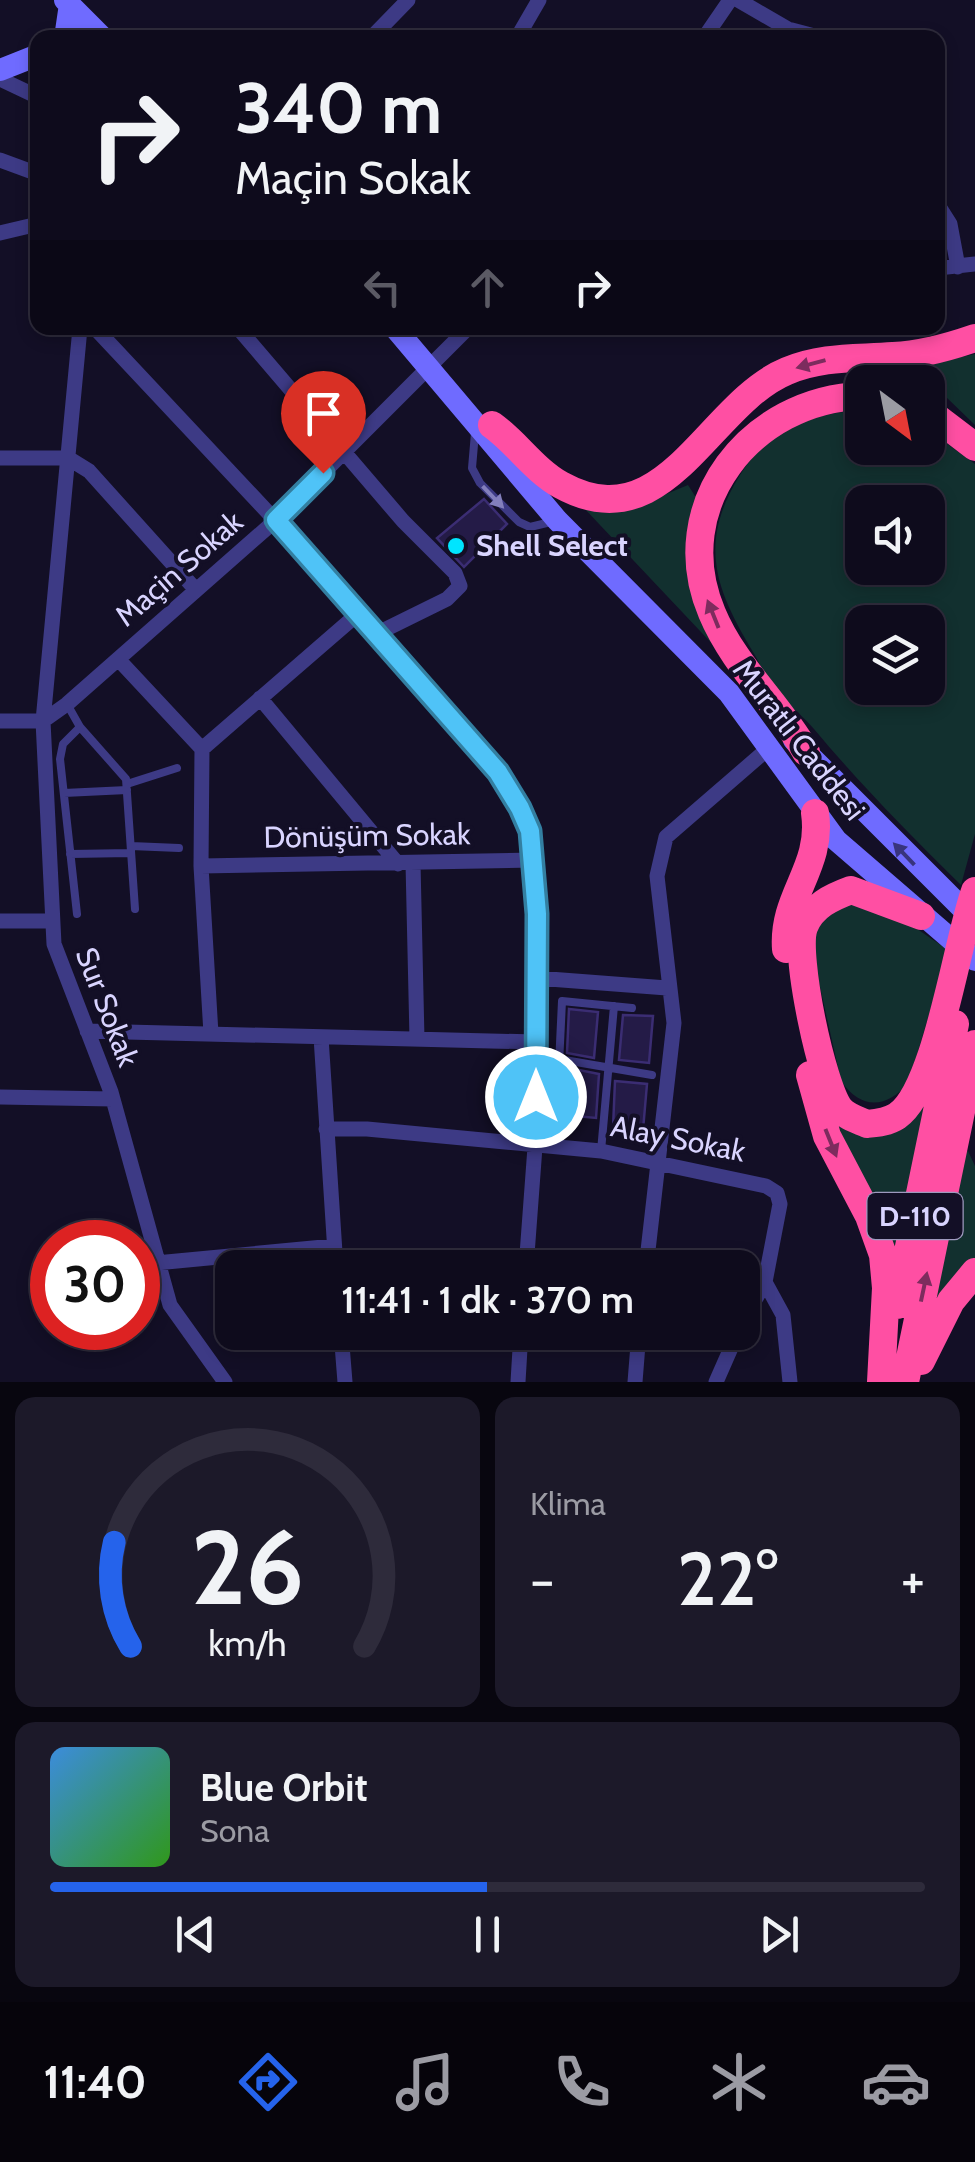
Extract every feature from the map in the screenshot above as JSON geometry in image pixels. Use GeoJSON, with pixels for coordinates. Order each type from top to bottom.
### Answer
{"type":"FeatureCollection","features":[{"type":"Feature","properties":{"kind":"highway"},"geometry":{"type":"LineString","coordinates":[[484,427],[562,486],[588,497],[631,495],[676,473],[734,405],[788,370],[836,357],[919,353],[975,338]]}},
{"type":"Feature","properties":{"kind":"highway"},"geometry":{"type":"LineString","coordinates":[[806,752],[736,658],[710,610],[703,581],[702,521],[723,470],[757,431],[788,412],[845,398]]}},
{"type":"Feature","properties":{"kind":"highway"},"geometry":{"type":"LineString","coordinates":[[945,424],[975,447]]}},
{"type":"Feature","properties":{"kind":"highway"},"geometry":{"type":"LineString","coordinates":[[815,813],[818,841],[813,862],[792,900],[786,944],[820,1116],[883,1255],[886,1288],[881,1382]]}},
{"type":"Feature","properties":{"kind":"highway"},"geometry":{"type":"LineString","coordinates":[[922,916],[852,890],[824,901],[806,922],[800,950],[831,1093],[841,1110],[867,1124],[898,1116],[916,1090],[948,995],[975,891]]}},
{"type":"Feature","properties":{"kind":"highway","name":"D-110"},"geometry":{"type":"LineString","coordinates":[[905,1382],[966,1048],[975,929]]}},
{"type":"Feature","properties":{"kind":"highway"},"geometry":{"type":"LineString","coordinates":[[966,1048],[970,1127],[975,1148]]}},
{"type":"Feature","properties":{"kind":"highway","name":"D-110"},"geometry":{"type":"LineString","coordinates":[[881,1382],[966,1048]]}},
{"type":"Feature","properties":{"kind":"highway"},"geometry":{"type":"LineString","coordinates":[[916,1382],[943,1316],[975,1272]]}},
{"type":"Feature","properties":{"kind":"main road"},"geometry":{"type":"LineString","coordinates":[[66,30],[67,2]]}},
{"type":"Feature","properties":{"kind":"main road"},"geometry":{"type":"LineString","coordinates":[[67,2],[95,30]]}},
{"type":"Feature","properties":{"kind":"main road"},"geometry":{"type":"LineString","coordinates":[[0,70],[30,58]]}},
{"type":"Feature","properties":{"kind":"main road","name":"Muratlı Caddesi"},"geometry":{"type":"LineString","coordinates":[[402,335],[429,364],[442,370],[557,520],[710,673],[770,747],[836,840],[975,960]]}},
{"type":"Feature","properties":{"kind":"main road","name":"Muratlı Caddesi"},"geometry":{"type":"LineString","coordinates":[[484,427],[647,600],[975,921]]}},
{"type":"Feature","properties":{"kind":"street"},"geometry":{"type":"LineString","coordinates":[[379,30],[408,0]]}},
{"type":"Feature","properties":{"kind":"street"},"geometry":{"type":"LineString","coordinates":[[522,30],[539,0]]}},
{"type":"Feature","properties":{"kind":"street"},"geometry":{"type":"LineString","coordinates":[[709,30],[730,0]]}},
{"type":"Feature","properties":{"kind":"street"},"geometry":{"type":"LineString","coordinates":[[738,0],[781,30]]}},
{"type":"Feature","properties":{"kind":"street"},"geometry":{"type":"LineString","coordinates":[[0,79],[30,93]]}},
{"type":"Feature","properties":{"kind":"street"},"geometry":{"type":"LineString","coordinates":[[0,160],[30,171]]}},
{"type":"Feature","properties":{"kind":"street"},"geometry":{"type":"LineString","coordinates":[[945,216],[958,267]]}},
{"type":"Feature","properties":{"kind":"street"},"geometry":{"type":"LineString","coordinates":[[0,234],[30,226]]}},
{"type":"Feature","properties":{"kind":"street"},"geometry":{"type":"LineString","coordinates":[[945,268],[975,264]]}},
{"type":"Feature","properties":{"kind":"street","name":"Sur Sokak"},"geometry":{"type":"LineString","coordinates":[[79,335],[43,721],[52,921],[54,944],[113,1099],[145,1220]]}},
{"type":"Feature","properties":{"kind":"street"},"geometry":{"type":"LineString","coordinates":[[102,335],[360,612],[508,786],[530,831],[536,978],[535,1147],[527,1250]]}},
{"type":"Feature","properties":{"kind":"street"},"geometry":{"type":"LineString","coordinates":[[244,335],[347,450],[404,521],[455,573],[460,586],[446,598],[378,633]]}},
{"type":"Feature","properties":{"kind":"street","name":"Maçin Sokak"},"geometry":{"type":"LineString","coordinates":[[43,721],[276,520],[460,335]]}},
{"type":"Feature","properties":{"kind":"street"},"geometry":{"type":"LineString","coordinates":[[0,458],[68,458],[89,471],[196,590]]}},
{"type":"Feature","properties":{"kind":"street"},"geometry":{"type":"LineString","coordinates":[[202,748],[360,612]]}},
{"type":"Feature","properties":{"kind":"street"},"geometry":{"type":"LineString","coordinates":[[118,660],[202,748],[201,866],[211,1034]]}},
{"type":"Feature","properties":{"kind":"street"},"geometry":{"type":"LineString","coordinates":[[260,698],[405,863],[417,1040]]}},
{"type":"Feature","properties":{"kind":"street"},"geometry":{"type":"LineString","coordinates":[[0,721],[43,721]]}},
{"type":"Feature","properties":{"kind":"street"},"geometry":{"type":"LineString","coordinates":[[648,1250],[674,1022],[657,876],[666,837],[770,747]]}},
{"type":"Feature","properties":{"kind":"street","name":"Dönüşüm Sokak"},"geometry":{"type":"LineString","coordinates":[[201,866],[533,860]]}},
{"type":"Feature","properties":{"kind":"street"},"geometry":{"type":"LineString","coordinates":[[0,921],[52,921]]}},
{"type":"Feature","properties":{"kind":"street"},"geometry":{"type":"LineString","coordinates":[[536,978],[668,988]]}},
{"type":"Feature","properties":{"kind":"street"},"geometry":{"type":"LineString","coordinates":[[87,1031],[417,1040],[535,1049]]}},
{"type":"Feature","properties":{"kind":"street"},"geometry":{"type":"LineString","coordinates":[[320,1037],[334,1250]]}},
{"type":"Feature","properties":{"kind":"street"},"geometry":{"type":"LineString","coordinates":[[0,1096],[113,1099]]}},
{"type":"Feature","properties":{"kind":"street","name":"Alay Sokak"},"geometry":{"type":"LineString","coordinates":[[326,1129],[367,1129],[600,1151],[766,1186],[777,1194],[780,1204],[765,1282]]}},
{"type":"Feature","properties":{"kind":"street"},"geometry":{"type":"LineString","coordinates":[[160,1262],[334,1246]]}},
{"type":"Feature","properties":{"kind":"street","name":"Sur Sokak"},"geometry":{"type":"LineString","coordinates":[[160,1274],[170,1305],[224,1382]]}},
{"type":"Feature","properties":{"kind":"street"},"geometry":{"type":"LineString","coordinates":[[760,1291],[765,1282]]}},
{"type":"Feature","properties":{"kind":"street"},"geometry":{"type":"LineString","coordinates":[[765,1282],[783,1315],[790,1382]]}},
{"type":"Feature","properties":{"kind":"street"},"geometry":{"type":"LineString","coordinates":[[342,1350],[345,1382]]}},
{"type":"Feature","properties":{"kind":"street"},"geometry":{"type":"LineString","coordinates":[[518,1382],[521,1350]]}},
{"type":"Feature","properties":{"kind":"street"},"geometry":{"type":"LineString","coordinates":[[634,1382],[638,1350]]}},
{"type":"Feature","properties":{"kind":"street"},"geometry":{"type":"LineString","coordinates":[[716,1382],[730,1350]]}},
{"type":"Feature","properties":{"kind":"lane"},"geometry":{"type":"LineString","coordinates":[[484,427],[472,468],[480,483],[530,528],[557,520]]}},
{"type":"Feature","properties":{"kind":"lane"},"geometry":{"type":"LineString","coordinates":[[67,704],[127,787],[135,910]]}},
{"type":"Feature","properties":{"kind":"lane"},"geometry":{"type":"LineString","coordinates":[[77,914],[64,793],[63,744],[80,727]]}},
{"type":"Feature","properties":{"kind":"lane"},"geometry":{"type":"LineString","coordinates":[[64,793],[127,787],[176,768]]}},
{"type":"Feature","properties":{"kind":"lane"},"geometry":{"type":"LineString","coordinates":[[70,854],[179,848]]}},
{"type":"Feature","properties":{"kind":"lane"},"geometry":{"type":"LineString","coordinates":[[557,1107],[562,1001],[632,1008]]}},
{"type":"Feature","properties":{"kind":"lane"},"geometry":{"type":"LineString","coordinates":[[600,1151],[614,1006]]}},
{"type":"Feature","properties":{"kind":"lane"},"geometry":{"type":"LineString","coordinates":[[535,1049],[559,1059],[652,1075]]}},
{"type":"Feature","properties":{"kind":"green space"},"geometry":{"type":"Polygon","coordinates":[[[975,354],[975,425],[945,396],[945,365],[924,365],[975,354]]]}},
{"type":"Feature","properties":{"kind":"green space"},"geometry":{"type":"Polygon","coordinates":[[[845,412],[845,465],[945,465],[945,442],[975,464],[975,834],[961,885],[776,691],[721,587],[715,545],[727,500],[740,475],[750,460],[777,436],[826,415],[845,412]]]}},
{"type":"Feature","properties":{"kind":"green space"},"geometry":{"type":"Polygon","coordinates":[[[688,485],[695,496],[702,498],[718,650],[583,507],[640,505],[688,485]]]}},
{"type":"Feature","properties":{"kind":"green space"},"geometry":{"type":"Polygon","coordinates":[[[846,899],[901,918],[948,950],[909,1082],[892,1097],[874,1103],[857,1097],[841,1081],[812,951],[821,921],[846,899]]]}},
{"type":"Feature","properties":{"kind":"green space"},"geometry":{"type":"Polygon","coordinates":[[[931,1084],[894,1254],[823,1110],[854,1132],[931,1084]]]}},
{"type":"Feature","properties":{"kind":"green space"},"geometry":{"type":"Polygon","coordinates":[[[968,1151],[975,1166],[975,1259],[933,1311],[963,1152],[968,1151]]]}},
{"type":"Feature","properties":{"kind":"building"},"geometry":{"type":"Polygon","coordinates":[[[484,499],[507,524],[464,567],[437,538],[484,499]]]}},
{"type":"Feature","properties":{"kind":"building"},"geometry":{"type":"Polygon","coordinates":[[[569,1009],[598,1012],[594,1058],[567,1053],[569,1009]]]}},
{"type":"Feature","properties":{"kind":"building"},"geometry":{"type":"Polygon","coordinates":[[[623,1015],[653,1016],[649,1063],[619,1060],[623,1015]]]}},
{"type":"Feature","properties":{"kind":"building"},"geometry":{"type":"Polygon","coordinates":[[[569,1068],[599,1074],[596,1118],[565,1115],[569,1068]]]}},
{"type":"Feature","properties":{"kind":"building"},"geometry":{"type":"Polygon","coordinates":[[[615,1081],[647,1084],[643,1130],[613,1128],[615,1081]]]}},
{"type":"Feature","properties":{"kind":"place","name":"Shell Select"},"geometry":{"type":"Point","coordinates":[456,546]}},
{"type":"Feature","properties":{"kind":"route"},"geometry":{"type":"LineString","coordinates":[[323,473],[276,520],[498,772],[530,831],[537,914],[536,1097]]}}]}
